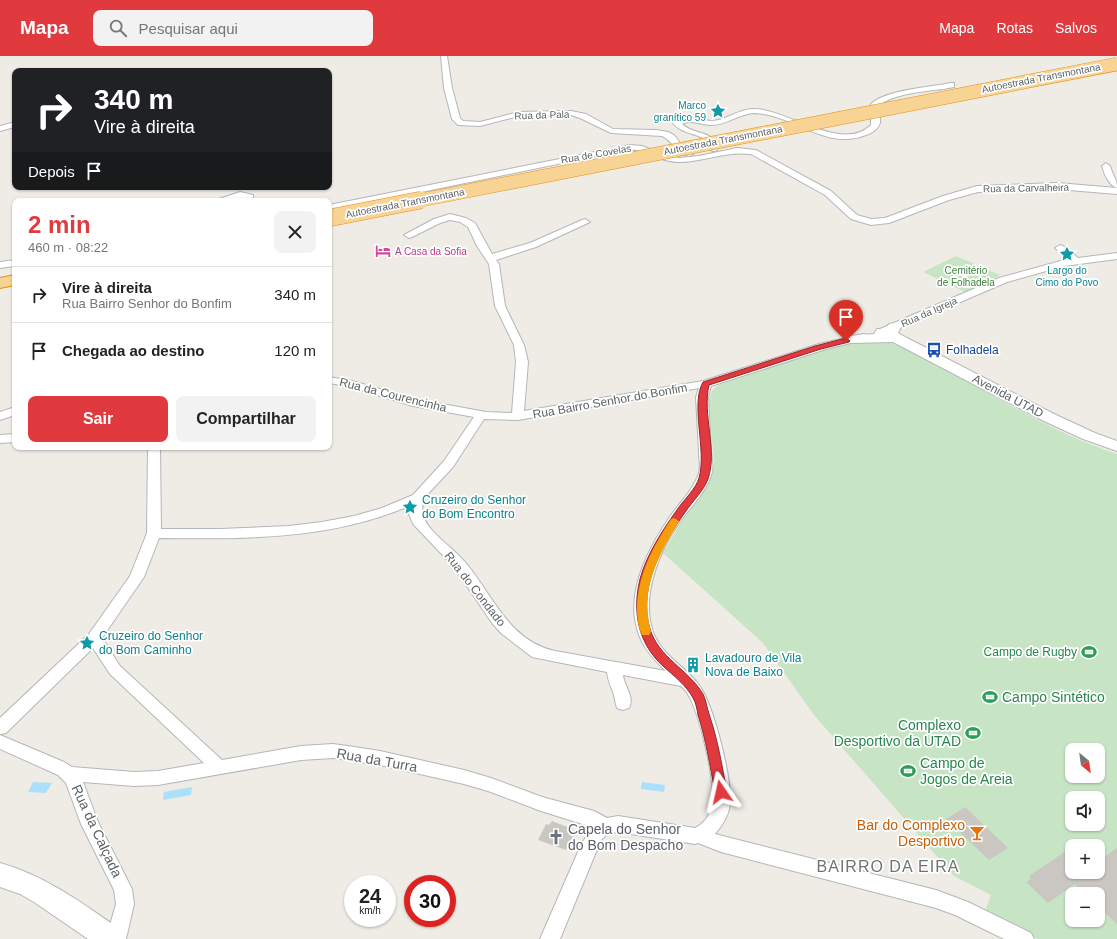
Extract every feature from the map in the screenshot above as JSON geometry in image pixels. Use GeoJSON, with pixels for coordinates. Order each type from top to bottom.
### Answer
{"type":"FeatureCollection","features":[{"type":"Feature","properties":{"kind":"highway","name":"Autoestrada Transmontana"},"geometry":{"type":"LineString","coordinates":[[332,211],[1117,59]]}},
{"type":"Feature","properties":{"kind":"highway","name":"Autoestrada Transmontana"},"geometry":{"type":"LineString","coordinates":[[332,217],[1117,64]]}},
{"type":"Feature","properties":{"kind":"highway"},"geometry":{"type":"LineString","coordinates":[[0,276],[12,274]]}},
{"type":"Feature","properties":{"kind":"highway"},"geometry":{"type":"LineString","coordinates":[[0,283],[12,281]]}},
{"type":"Feature","properties":{"kind":"main road"},"geometry":{"type":"LineString","coordinates":[[0,875],[21,881],[38,890],[111,939]]}},
{"type":"Feature","properties":{"kind":"street","name":"Rua da Pala"},"geometry":{"type":"LineString","coordinates":[[444,56],[448,88],[456,119],[461,123],[480,124],[517,115],[571,113],[582,116],[611,131],[622,133],[656,132],[665,134],[671,137],[683,152],[706,157]]}},
{"type":"Feature","properties":{"kind":"street"},"geometry":{"type":"LineString","coordinates":[[706,157],[714,147],[714,142],[678,126],[678,121],[689,119],[715,123],[742,113],[758,111],[772,114],[830,135],[853,136],[865,133],[873,128],[876,121],[875,104],[880,100],[952,85]]}},
{"type":"Feature","properties":{"kind":"street"},"geometry":{"type":"LineString","coordinates":[[0,129],[12,125]]}},
{"type":"Feature","properties":{"kind":"street","name":"Rua de Covelas"},"geometry":{"type":"LineString","coordinates":[[332,207],[626,147],[636,147],[662,157],[674,159],[706,157],[737,150],[753,152],[828,193],[854,217],[866,221],[876,222],[891,219]]}},
{"type":"Feature","properties":{"kind":"street"},"geometry":{"type":"LineString","coordinates":[[1106,166],[1108,174],[1117,185]]}},
{"type":"Feature","properties":{"kind":"street","name":"Rua da Carvalheira"},"geometry":{"type":"LineString","coordinates":[[891,219],[963,193],[985,188],[1057,186],[1117,191]]}},
{"type":"Feature","properties":{"kind":"street"},"geometry":{"type":"LineString","coordinates":[[232,198],[242,195],[250,198]]}},
{"type":"Feature","properties":{"kind":"street"},"geometry":{"type":"LineString","coordinates":[[409,235],[440,220],[454,217],[468,222],[472,226],[482,246],[491,258],[495,268],[501,309],[516,336],[520,349],[522,362],[518,416]]}},
{"type":"Feature","properties":{"kind":"street"},"geometry":{"type":"LineString","coordinates":[[491,258],[533,245],[586,222]]}},
{"type":"Feature","properties":{"kind":"street"},"geometry":{"type":"LineString","coordinates":[[1060,248],[1076,261],[1117,256]]}},
{"type":"Feature","properties":{"kind":"street","name":"Rua da Igreja"},"geometry":{"type":"LineString","coordinates":[[890,334],[998,282],[1060,263],[1076,261]]}},
{"type":"Feature","properties":{"kind":"street"},"geometry":{"type":"LineString","coordinates":[[0,265],[12,263]]}},
{"type":"Feature","properties":{"kind":"street"},"geometry":{"type":"LineString","coordinates":[[852,339],[890,334]]}},
{"type":"Feature","properties":{"kind":"street","name":"Avenida UTAD"},"geometry":{"type":"LineString","coordinates":[[890,334],[1050,418],[1089,436],[1117,446]]}},
{"type":"Feature","properties":{"kind":"street","name":"Rua Bairro Senhor do Bonfim"},"geometry":{"type":"LineString","coordinates":[[481,415],[502,418],[518,416],[706,384],[818,348],[852,339]]}},
{"type":"Feature","properties":{"kind":"street","name":"Rua da Courencinha"},"geometry":{"type":"LineString","coordinates":[[332,381],[357,386],[407,401],[481,415]]}},
{"type":"Feature","properties":{"kind":"street"},"geometry":{"type":"LineString","coordinates":[[550,939],[594,838],[599,830],[605,826],[618,824],[653,828],[691,836],[699,835],[706,832],[713,825],[721,804],[721,792],[709,731],[698,697],[685,681],[660,658],[650,644],[643,622],[642,598],[645,579],[652,560],[674,521],[703,480],[706,471],[702,397],[706,384]]}},
{"type":"Feature","properties":{"kind":"street"},"geometry":{"type":"LineString","coordinates":[[0,416],[12,412]]}},
{"type":"Feature","properties":{"kind":"street"},"geometry":{"type":"LineString","coordinates":[[154,533],[249,533],[295,531],[352,521],[388,510],[418,498],[449,464],[481,415]]}},
{"type":"Feature","properties":{"kind":"street"},"geometry":{"type":"LineString","coordinates":[[0,439],[12,438]]}},
{"type":"Feature","properties":{"kind":"street"},"geometry":{"type":"LineString","coordinates":[[0,728],[94,638],[137,577],[154,533],[154,450]]}},
{"type":"Feature","properties":{"kind":"street"},"geometry":{"type":"LineString","coordinates":[[388,510],[404,512],[417,518],[416,507],[418,498]]}},
{"type":"Feature","properties":{"kind":"street","name":"Rua do Condado"},"geometry":{"type":"LineString","coordinates":[[417,518],[425,530],[459,564],[497,619],[522,644],[537,653],[546,656],[685,681]]}},
{"type":"Feature","properties":{"kind":"street"},"geometry":{"type":"LineString","coordinates":[[94,638],[115,670],[220,768]]}},
{"type":"Feature","properties":{"kind":"street"},"geometry":{"type":"LineString","coordinates":[[614,668],[616,684],[621,691],[623,704]]}},
{"type":"Feature","properties":{"kind":"street","name":"Rua da Calçada"},"geometry":{"type":"LineString","coordinates":[[0,742],[58,766],[69,774],[79,792],[92,829],[119,878],[124,894],[124,910],[116,939]]}},
{"type":"Feature","properties":{"kind":"street","name":"Rua da Turra"},"geometry":{"type":"LineString","coordinates":[[69,774],[146,779],[170,777],[301,753],[333,751],[380,758],[464,777],[491,785],[541,804],[596,820],[605,826]]}},
{"type":"Feature","properties":{"kind":"street"},"geometry":{"type":"LineString","coordinates":[[699,835],[721,844],[936,899],[961,908],[1024,939]]}},
{"type":"Feature","properties":{"kind":"green space","name":"Cemitério de Folhadela"},"geometry":{"type":"Polygon","coordinates":[[[956,256],[1000,275],[967,293],[923,272],[956,256]]]}},
{"type":"Feature","properties":{"kind":"green space"},"geometry":{"type":"Polygon","coordinates":[[[868,342],[885,342],[900,346],[927,359],[1034,418],[1089,444],[1117,454],[1117,939],[1038,939],[984,914],[991,895],[954,876],[814,715],[763,643],[663,553],[680,524],[704,491],[712,475],[714,460],[708,402],[712,391],[717,386],[732,379],[814,351],[844,344],[868,342]]]}},
{"type":"Feature","properties":{"kind":"water"},"geometry":{"type":"Polygon","coordinates":[[[33,782],[52,783],[46,793],[28,792],[33,782]]]}},
{"type":"Feature","properties":{"kind":"water"},"geometry":{"type":"Polygon","coordinates":[[[642,782],[665,785],[664,792],[641,789],[642,782]]]}},
{"type":"Feature","properties":{"kind":"water"},"geometry":{"type":"Polygon","coordinates":[[[192,787],[191,795],[163,800],[164,792],[192,787]]]}},
{"type":"Feature","properties":{"kind":"building","name":"Bar do Complexo Desportivo"},"geometry":{"type":"Polygon","coordinates":[[[965,807],[1008,848],[989,860],[946,819],[965,807]]]}},
{"type":"Feature","properties":{"kind":"building","name":"Capela do Senhor do Bom Despacho"},"geometry":{"type":"Polygon","coordinates":[[[552,821],[570,828],[568,832],[574,834],[566,850],[538,840],[546,824],[549,825],[552,821]]]}},
{"type":"Feature","properties":{"kind":"building"},"geometry":{"type":"Polygon","coordinates":[[[1117,848],[1117,924],[1105,913],[1105,887],[1078,887],[1075,884],[1071,887],[1065,887],[1065,891],[1048,903],[1026,882],[1031,879],[1029,876],[1065,852],[1065,879],[1105,879],[1105,856],[1117,848]]]}},
{"type":"Feature","properties":{"kind":"slow traffic"},"geometry":{"type":"LineString","coordinates":[[646,632],[644,629],[642,616],[642,598],[645,579],[652,560],[674,521]]}},
{"type":"Feature","properties":{"kind":"place","name":"Marco granítico 59"},"geometry":{"type":"Point","coordinates":[718,111]}},
{"type":"Feature","properties":{"kind":"place","name":"A Casa da Sofia"},"geometry":{"type":"Point","coordinates":[383,251]}},
{"type":"Feature","properties":{"kind":"place","name":"Largo do Cimo do Povo"},"geometry":{"type":"Point","coordinates":[1067,254]}},
{"type":"Feature","properties":{"kind":"place","name":"Folhadela"},"geometry":{"type":"Point","coordinates":[934,350]}},
{"type":"Feature","properties":{"kind":"place","name":"Cruzeiro do Senhor do Bom Encontro"},"geometry":{"type":"Point","coordinates":[410,507]}},
{"type":"Feature","properties":{"kind":"place","name":"Cruzeiro do Senhor do Bom Caminho"},"geometry":{"type":"Point","coordinates":[87,643]}},
{"type":"Feature","properties":{"kind":"place","name":"Campo de Rugby"},"geometry":{"type":"Point","coordinates":[1089,652]}},
{"type":"Feature","properties":{"kind":"place","name":"Lavadouro de Vila Nova de Baixo"},"geometry":{"type":"Point","coordinates":[693,665]}},
{"type":"Feature","properties":{"kind":"place","name":"Campo Sintético"},"geometry":{"type":"Point","coordinates":[990,697]}},
{"type":"Feature","properties":{"kind":"place","name":"Complexo Desportivo da UTAD"},"geometry":{"type":"Point","coordinates":[973,733]}},
{"type":"Feature","properties":{"kind":"place","name":"Campo de Jogos de Areia"},"geometry":{"type":"Point","coordinates":[908,771]}},
{"type":"Feature","properties":{"kind":"place","name":"Bar do Complexo Desportivo"},"geometry":{"type":"Point","coordinates":[977,833]}},
{"type":"Feature","properties":{"kind":"place","name":"Capela do Senhor do Bom Despacho"},"geometry":{"type":"Point","coordinates":[556,837]}},
{"type":"Feature","properties":{"kind":"district","name":"BAIRRO DA EIRA"},"geometry":{"type":"Point","coordinates":[888,866]}},
{"type":"Feature","properties":{"kind":"route"},"geometry":{"type":"LineString","coordinates":[[721,792],[709,731],[698,697],[690,685],[660,658],[650,644],[644,629],[642,598],[645,579],[652,560],[674,521],[692,498],[703,480],[706,471],[707,466],[702,397],[706,384],[818,348],[846,341]]}}]}
